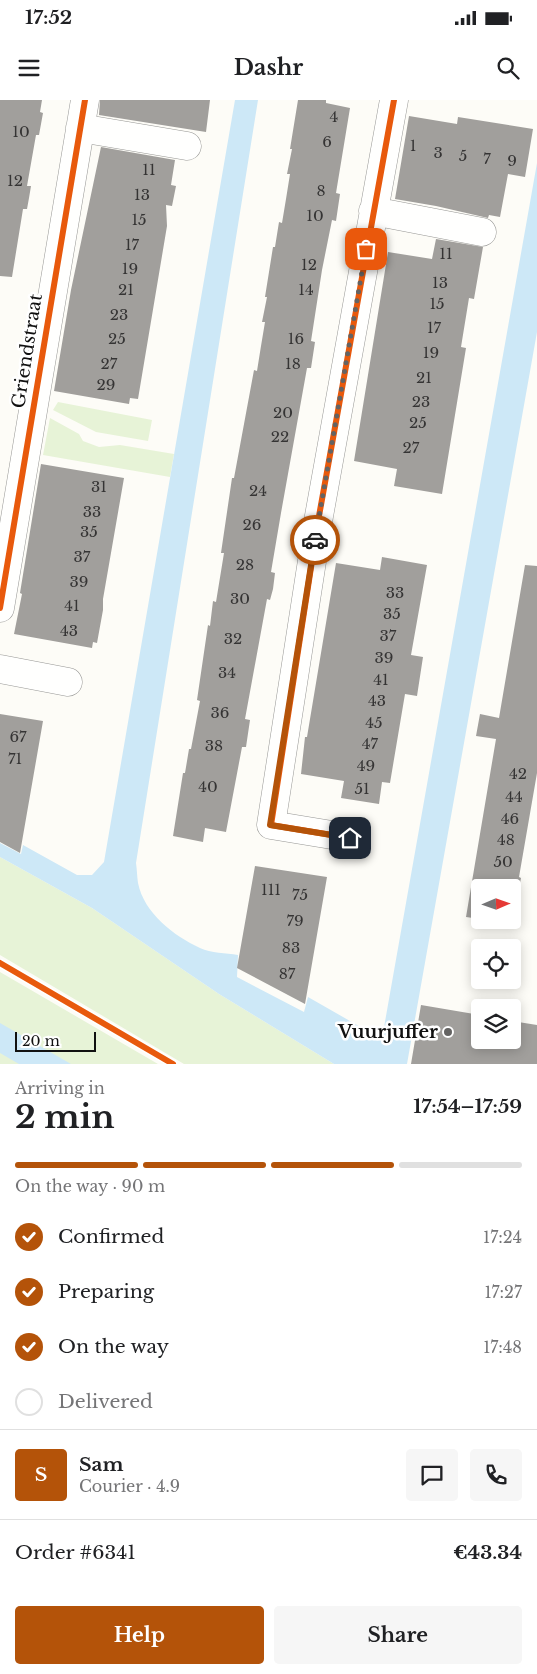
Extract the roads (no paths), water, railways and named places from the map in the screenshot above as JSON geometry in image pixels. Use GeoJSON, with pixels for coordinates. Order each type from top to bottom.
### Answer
{"type":"FeatureCollection","features":[{"type":"Feature","properties":{"kind":"street","name":"Griendstraat"},"geometry":{"type":"LineString","coordinates":[[0,608],[84,100]]}},
{"type":"Feature","properties":{"kind":"street"},"geometry":{"type":"LineString","coordinates":[[350,838],[270,825],[320,506],[394,100]]}},
{"type":"Feature","properties":{"kind":"street"},"geometry":{"type":"LineString","coordinates":[[80,128],[188,146]]}},
{"type":"Feature","properties":{"kind":"street"},"geometry":{"type":"LineString","coordinates":[[373,211],[482,232]]}},
{"type":"Feature","properties":{"kind":"street"},"geometry":{"type":"LineString","coordinates":[[0,669],[68,682]]}},
{"type":"Feature","properties":{"kind":"water"},"geometry":{"type":"Polygon","coordinates":[[[235,100],[258,100],[136,863],[138,883],[141,894],[153,914],[180,937],[204,950],[238,955],[237,977],[304,1012],[308,997],[378,1037],[383,1033],[537,163],[537,332],[407,1064],[334,1064],[219,994],[92,908],[0,857],[0,843],[21,854],[23,845],[77,875],[92,875],[104,862],[235,100]]]}},
{"type":"Feature","properties":{"kind":"water"},"geometry":{"type":"Polygon","coordinates":[[[0,1023],[71,1064],[19,1064],[0,1053],[0,1023]]]}},
{"type":"Feature","properties":{"kind":"place","name":"Vuurjuffer"},"geometry":{"type":"Point","coordinates":[448,1032]}}]}
